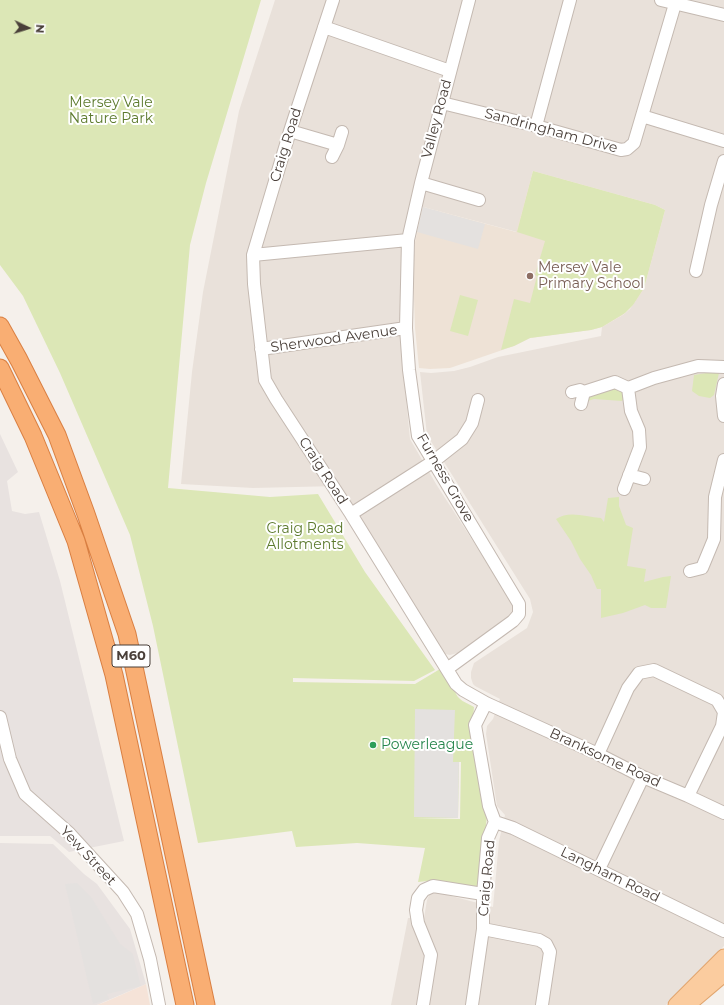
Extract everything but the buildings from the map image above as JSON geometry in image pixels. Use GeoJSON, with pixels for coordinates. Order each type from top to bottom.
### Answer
{"type":"FeatureCollection","features":[{"type":"Feature","properties":{"kind":"highway","name":"M60"},"geometry":{"type":"LineString","coordinates":[[0,326],[57,435],[127,634],[206,1005]]}},
{"type":"Feature","properties":{"kind":"highway","name":"M60"},"geometry":{"type":"LineString","coordinates":[[0,368],[33,436],[78,549],[114,675],[185,1005]]}},
{"type":"Feature","properties":{"kind":"main road"},"geometry":{"type":"LineString","coordinates":[[676,1005],[724,957]]}},
{"type":"Feature","properties":{"kind":"main road"},"geometry":{"type":"LineString","coordinates":[[688,1005],[724,974]]}},
{"type":"Feature","properties":{"kind":"street","name":"Craig Road"},"geometry":{"type":"LineString","coordinates":[[333,0],[290,131],[254,255],[254,284],[265,380],[276,400],[351,514],[456,684],[463,690],[486,703],[475,726],[489,806],[495,822],[488,838],[483,894],[483,930],[472,1005]]}},
{"type":"Feature","properties":{"kind":"street","name":"Valley Road"},"geometry":{"type":"LineString","coordinates":[[408,240],[421,183],[469,0]]}},
{"type":"Feature","properties":{"kind":"street"},"geometry":{"type":"LineString","coordinates":[[536,126],[570,0]]}},
{"type":"Feature","properties":{"kind":"street"},"geometry":{"type":"LineString","coordinates":[[661,0],[724,15]]}},
{"type":"Feature","properties":{"kind":"street","name":"Sandringham Drive"},"geometry":{"type":"LineString","coordinates":[[442,103],[536,126],[621,150],[627,149],[634,142],[675,4]]}},
{"type":"Feature","properties":{"kind":"street"},"geometry":{"type":"LineString","coordinates":[[324,27],[450,71]]}},
{"type":"Feature","properties":{"kind":"street"},"geometry":{"type":"LineString","coordinates":[[642,116],[724,141]]}},
{"type":"Feature","properties":{"kind":"street"},"geometry":{"type":"LineString","coordinates":[[290,131],[338,146]]}},
{"type":"Feature","properties":{"kind":"street"},"geometry":{"type":"LineString","coordinates":[[332,157],[338,146],[342,132]]}},
{"type":"Feature","properties":{"kind":"street"},"geometry":{"type":"LineString","coordinates":[[702,267],[708,217],[724,161]]}},
{"type":"Feature","properties":{"kind":"street"},"geometry":{"type":"LineString","coordinates":[[421,183],[479,200]]}},
{"type":"Feature","properties":{"kind":"street"},"geometry":{"type":"LineString","coordinates":[[254,255],[408,240]]}},
{"type":"Feature","properties":{"kind":"street","name":"Furness Grove"},"geometry":{"type":"LineString","coordinates":[[408,240],[406,328],[409,370],[418,436],[519,604],[519,614],[513,621],[447,669]]}},
{"type":"Feature","properties":{"kind":"street","name":"Sherwood Avenue"},"geometry":{"type":"LineString","coordinates":[[261,349],[406,328]]}},
{"type":"Feature","properties":{"kind":"street"},"geometry":{"type":"LineString","coordinates":[[572,392],[580,390],[584,392],[615,382],[628,388],[654,378],[698,366],[724,367]]}},
{"type":"Feature","properties":{"kind":"street"},"geometry":{"type":"LineString","coordinates":[[724,384],[722,396],[724,416]]}},
{"type":"Feature","properties":{"kind":"street"},"geometry":{"type":"LineString","coordinates":[[624,489],[640,447],[639,430],[631,411],[628,388]]}},
{"type":"Feature","properties":{"kind":"street"},"geometry":{"type":"LineString","coordinates":[[581,404],[584,392]]}},
{"type":"Feature","properties":{"kind":"street"},"geometry":{"type":"LineString","coordinates":[[351,514],[434,461],[462,439],[472,423],[478,400]]}},
{"type":"Feature","properties":{"kind":"street"},"geometry":{"type":"LineString","coordinates":[[700,572],[714,539],[715,497],[724,460]]}},
{"type":"Feature","properties":{"kind":"street"},"geometry":{"type":"LineString","coordinates":[[629,474],[644,479]]}},
{"type":"Feature","properties":{"kind":"street"},"geometry":{"type":"LineString","coordinates":[[598,754],[628,688],[639,673],[654,670],[717,700],[724,712],[722,726],[688,796]]}},
{"type":"Feature","properties":{"kind":"street","name":"Branksome Road"},"geometry":{"type":"LineString","coordinates":[[486,703],[598,754],[643,777],[724,813]]}},
{"type":"Feature","properties":{"kind":"street","name":"Yew Street"},"geometry":{"type":"LineString","coordinates":[[0,717],[10,759],[25,794],[69,833],[123,892],[137,914],[150,959],[159,1005]]}},
{"type":"Feature","properties":{"kind":"street"},"geometry":{"type":"LineString","coordinates":[[599,869],[643,777]]}},
{"type":"Feature","properties":{"kind":"street","name":"Langham Road"},"geometry":{"type":"LineString","coordinates":[[495,822],[513,828],[724,931]]}},
{"type":"Feature","properties":{"kind":"street"},"geometry":{"type":"LineString","coordinates":[[423,1005],[431,955],[418,923],[416,910],[418,898],[424,890],[433,886],[483,894]]}},
{"type":"Feature","properties":{"kind":"street"},"geometry":{"type":"LineString","coordinates":[[483,930],[538,940],[546,944],[550,952],[542,1005]]}},
{"type":"Feature","properties":{"kind":"shaded area"},"geometry":{"type":"Polygon","coordinates":[[[275,0],[724,0],[724,946],[666,1005],[391,1005],[408,918],[424,918],[427,900],[430,893],[436,892],[493,907],[499,841],[505,815],[497,806],[486,734],[487,726],[493,719],[500,699],[475,686],[471,678],[471,672],[474,663],[527,628],[533,612],[530,599],[427,435],[420,372],[431,373],[454,371],[498,357],[601,336],[602,327],[623,315],[630,309],[644,288],[665,210],[655,205],[533,171],[517,232],[412,204],[407,221],[401,273],[403,314],[401,346],[410,439],[436,484],[515,606],[514,615],[461,652],[450,655],[445,654],[338,486],[253,488],[181,484],[192,372],[203,292],[239,111],[275,0]]]}},
{"type":"Feature","properties":{"kind":"shaded area","name":"Mersey Vale Primary School"},"geometry":{"type":"Polygon","coordinates":[[[533,171],[655,205],[665,210],[644,288],[641,294],[623,315],[602,327],[591,330],[530,338],[514,346],[450,368],[419,368],[415,328],[413,269],[415,242],[423,207],[516,232],[533,171]]]}},
{"type":"Feature","properties":{"kind":"shaded area"},"geometry":{"type":"Polygon","coordinates":[[[423,207],[485,224],[478,249],[417,232],[423,207]]]}},
{"type":"Feature","properties":{"kind":"shaded area"},"geometry":{"type":"Polygon","coordinates":[[[0,434],[18,472],[7,481],[12,511],[25,514],[39,512],[60,581],[124,841],[69,852],[50,836],[0,836],[0,434]]]}},
{"type":"Feature","properties":{"kind":"shaded area"},"geometry":{"type":"Polygon","coordinates":[[[415,709],[455,710],[453,762],[459,762],[458,818],[414,817],[415,709]]]}},
{"type":"Feature","properties":{"kind":"shaded area"},"geometry":{"type":"Polygon","coordinates":[[[0,843],[53,844],[84,874],[97,884],[130,929],[146,984],[97,1005],[0,1005],[0,843]]]}},
{"type":"Feature","properties":{"kind":"shaded area"},"geometry":{"type":"Polygon","coordinates":[[[77,883],[91,897],[120,944],[133,954],[141,986],[107,994],[109,999],[93,1004],[65,884],[77,883]]]}},
{"type":"Feature","properties":{"kind":"shaded area"},"geometry":{"type":"Polygon","coordinates":[[[146,984],[150,1005],[97,1005],[105,1002],[146,984]]]}},
{"type":"Feature","properties":{"kind":"green space","name":"Mersey Vale Nature Park"},"geometry":{"type":"Polygon","coordinates":[[[0,0],[261,0],[206,183],[190,245],[168,488],[270,497],[318,494],[365,572],[435,670],[414,681],[293,678],[293,682],[415,684],[440,669],[458,697],[474,707],[473,720],[487,815],[480,890],[437,880],[418,882],[425,848],[357,843],[296,847],[292,831],[198,843],[153,626],[130,535],[60,373],[23,296],[0,265],[0,0]],[[459,762],[458,818],[413,818],[460,819],[461,762],[459,762]]]}},
{"type":"Feature","properties":{"kind":"green space"},"geometry":{"type":"Polygon","coordinates":[[[533,171],[655,205],[665,210],[644,288],[633,305],[625,313],[602,327],[591,330],[530,338],[514,346],[501,350],[514,299],[530,303],[537,276],[535,275],[545,241],[517,232],[533,171]]]}},
{"type":"Feature","properties":{"kind":"green space"},"geometry":{"type":"Polygon","coordinates":[[[460,295],[478,300],[468,336],[450,331],[460,295]]]}},
{"type":"Feature","properties":{"kind":"green space"},"geometry":{"type":"Polygon","coordinates":[[[719,373],[714,395],[710,398],[699,396],[692,391],[694,375],[719,373]]]}},
{"type":"Feature","properties":{"kind":"green space"},"geometry":{"type":"Polygon","coordinates":[[[613,386],[622,390],[624,398],[622,401],[594,399],[585,402],[586,397],[613,386]]]}},
{"type":"Feature","properties":{"kind":"green space"},"geometry":{"type":"Polygon","coordinates":[[[619,497],[619,506],[626,525],[633,528],[627,566],[646,569],[644,582],[671,576],[666,608],[651,608],[645,605],[623,613],[601,618],[601,589],[597,589],[591,575],[556,519],[561,516],[572,514],[601,518],[604,522],[608,498],[619,497]]]}},
{"type":"Feature","properties":{"kind":"place","name":"Mersey Vale Primary School"},"geometry":{"type":"Point","coordinates":[530,276]}},
{"type":"Feature","properties":{"kind":"place","name":"Powerleague"},"geometry":{"type":"Point","coordinates":[373,745]}},
{"type":"Feature","properties":{"kind":"park label","name":"Craig Road Allotments"},"geometry":{"type":"Point","coordinates":[305,538]}}]}
